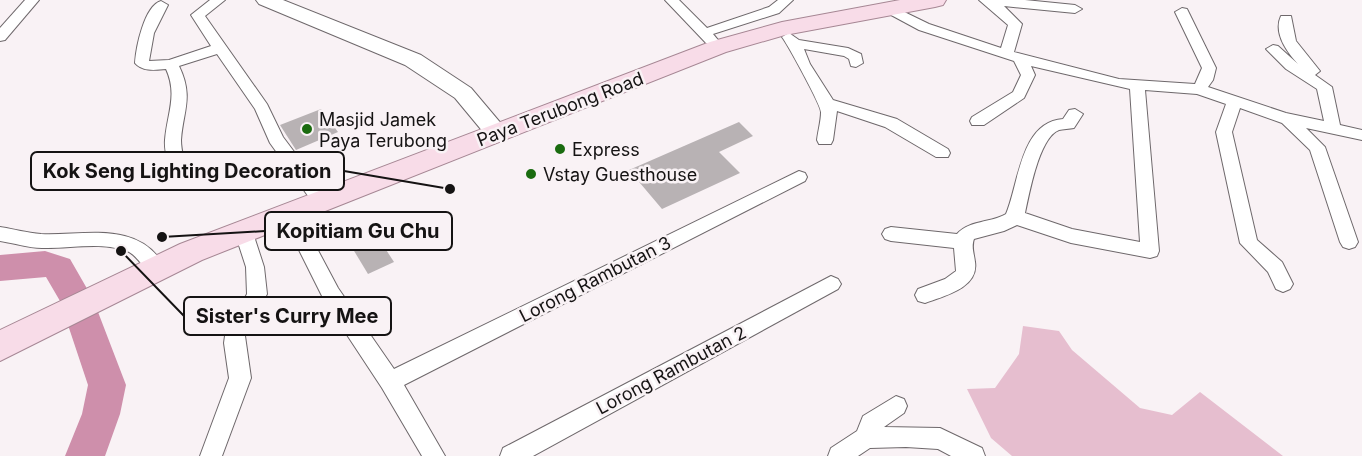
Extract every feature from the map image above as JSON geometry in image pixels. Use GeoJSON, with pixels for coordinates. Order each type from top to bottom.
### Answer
{"type":"FeatureCollection","features":[{"type":"Feature","properties":{"kind":"main road"},"geometry":{"type":"LineString","coordinates":[[266,0],[412,60],[463,93],[497,133]]}},
{"type":"Feature","properties":{"kind":"main road","name":"Paya Terubong Road"},"geometry":{"type":"LineString","coordinates":[[0,346],[157,268],[243,230],[322,202],[497,133],[711,40],[788,36],[887,9],[935,0]]}},
{"type":"Feature","properties":{"kind":"street"},"geometry":{"type":"LineString","coordinates":[[0,37],[32,0]]}},
{"type":"Feature","properties":{"kind":"street"},"geometry":{"type":"LineString","coordinates":[[218,0],[198,15],[262,108],[276,139],[322,202]]}},
{"type":"Feature","properties":{"kind":"street"},"geometry":{"type":"LineString","coordinates":[[672,0],[711,40],[774,10],[785,0]]}},
{"type":"Feature","properties":{"kind":"street"},"geometry":{"type":"LineString","coordinates":[[988,1],[1029,2],[1075,9]]}},
{"type":"Feature","properties":{"kind":"street"},"geometry":{"type":"LineString","coordinates":[[978,121],[1018,95],[1028,75],[1013,56],[1015,24],[988,1]]}},
{"type":"Feature","properties":{"kind":"street"},"geometry":{"type":"LineString","coordinates":[[161,5],[143,42],[142,63],[150,66],[171,64],[220,48]]}},
{"type":"Feature","properties":{"kind":"street"},"geometry":{"type":"LineString","coordinates":[[887,9],[924,27],[1083,76],[1137,85],[1199,89],[1283,118],[1362,135]]}},
{"type":"Feature","properties":{"kind":"street"},"geometry":{"type":"LineString","coordinates":[[1182,12],[1209,68],[1206,80],[1199,89]]}},
{"type":"Feature","properties":{"kind":"street"},"geometry":{"type":"LineString","coordinates":[[1286,19],[1288,39],[1297,55],[1316,73],[1324,87],[1333,129]]}},
{"type":"Feature","properties":{"kind":"street"},"geometry":{"type":"LineString","coordinates":[[788,36],[848,52],[856,57],[856,63]]}},
{"type":"Feature","properties":{"kind":"street"},"geometry":{"type":"LineString","coordinates":[[788,36],[827,104],[829,110],[825,140]]}},
{"type":"Feature","properties":{"kind":"street"},"geometry":{"type":"LineString","coordinates":[[1274,49],[1291,66],[1324,87]]}},
{"type":"Feature","properties":{"kind":"street"},"geometry":{"type":"LineString","coordinates":[[171,64],[177,77],[180,108],[173,141],[178,173]]}},
{"type":"Feature","properties":{"kind":"street"},"geometry":{"type":"LineString","coordinates":[[925,295],[959,281],[964,275],[967,269],[962,242],[966,234],[992,228],[1015,217],[1071,236],[1150,251],[1137,85]]}},
{"type":"Feature","properties":{"kind":"street"},"geometry":{"type":"LineString","coordinates":[[1234,102],[1224,132],[1249,243],[1275,267],[1283,284]]}},
{"type":"Feature","properties":{"kind":"street"},"geometry":{"type":"LineString","coordinates":[[827,104],[891,123],[942,153]]}},
{"type":"Feature","properties":{"kind":"street"},"geometry":{"type":"LineString","coordinates":[[1015,217],[1029,161],[1045,133],[1054,126],[1068,124],[1075,114]]}},
{"type":"Feature","properties":{"kind":"street"},"geometry":{"type":"LineString","coordinates":[[1283,118],[1297,127],[1317,147],[1349,242]]}},
{"type":"Feature","properties":{"kind":"street","name":"Lorong Rambutan 3"},"geometry":{"type":"LineString","coordinates":[[390,381],[799,177]]}},
{"type":"Feature","properties":{"kind":"street"},"geometry":{"type":"LineString","coordinates":[[290,214],[330,294],[390,381],[434,456]]}},
{"type":"Feature","properties":{"kind":"street"},"geometry":{"type":"LineString","coordinates":[[211,456],[240,378],[234,343],[257,294],[255,267],[243,230]]}},
{"type":"Feature","properties":{"kind":"street"},"geometry":{"type":"LineString","coordinates":[[0,234],[40,241],[88,238],[132,245],[157,268]]}},
{"type":"Feature","properties":{"kind":"street"},"geometry":{"type":"LineString","coordinates":[[891,234],[962,242]]}},
{"type":"Feature","properties":{"kind":"street","name":"Lorong Rambutan 2"},"geometry":{"type":"LineString","coordinates":[[510,456],[831,284]]}},
{"type":"Feature","properties":{"kind":"street"},"geometry":{"type":"LineString","coordinates":[[866,438],[871,423],[896,406]]}},
{"type":"Feature","properties":{"kind":"street"},"geometry":{"type":"LineString","coordinates":[[839,456],[866,438],[906,436],[940,439],[974,456]]}},
{"type":"Feature","properties":{"kind":"shaded area"},"geometry":{"type":"Polygon","coordinates":[[[1023,326],[1059,331],[1072,350],[1140,408],[1172,415],[1200,392],[1283,456],[1012,456],[991,438],[967,389],[995,388],[1019,354],[1023,326]]]}},
{"type":"Feature","properties":{"kind":"building","name":"Masjid Jamek Paya Terubong"},"geometry":{"type":"Polygon","coordinates":[[[321,109],[338,132],[296,150],[280,125],[321,109]]]}},
{"type":"Feature","properties":{"kind":"building"},"geometry":{"type":"Polygon","coordinates":[[[739,122],[753,136],[719,152],[740,173],[662,209],[629,170],[739,122]]]}},
{"type":"Feature","properties":{"kind":"building"},"geometry":{"type":"Polygon","coordinates":[[[364,216],[394,262],[368,274],[339,226],[364,216]]]}},
{"type":"Feature","properties":{"kind":"waterway"},"geometry":{"type":"LineString","coordinates":[[0,268],[45,264],[58,268],[76,299],[107,385],[101,414],[85,456]]}},
{"type":"Feature","properties":{"kind":"place","name":"Masjid Jamek Paya Terubong"},"geometry":{"type":"Point","coordinates":[307,129]}},
{"type":"Feature","properties":{"kind":"place","name":"Express"},"geometry":{"type":"Point","coordinates":[560,149]}},
{"type":"Feature","properties":{"kind":"place","name":"Vstay Guesthouse"},"geometry":{"type":"Point","coordinates":[531,174]}},
{"type":"Feature","properties":{"kind":"place","name":"Kok Seng Lighting Decoration"},"geometry":{"type":"Point","coordinates":[450,189]}},
{"type":"Feature","properties":{"kind":"place","name":"Kopitiam Gu Chu"},"geometry":{"type":"Point","coordinates":[162,237]}},
{"type":"Feature","properties":{"kind":"place","name":"Sister's Curry Mee"},"geometry":{"type":"Point","coordinates":[121,251]}}]}
